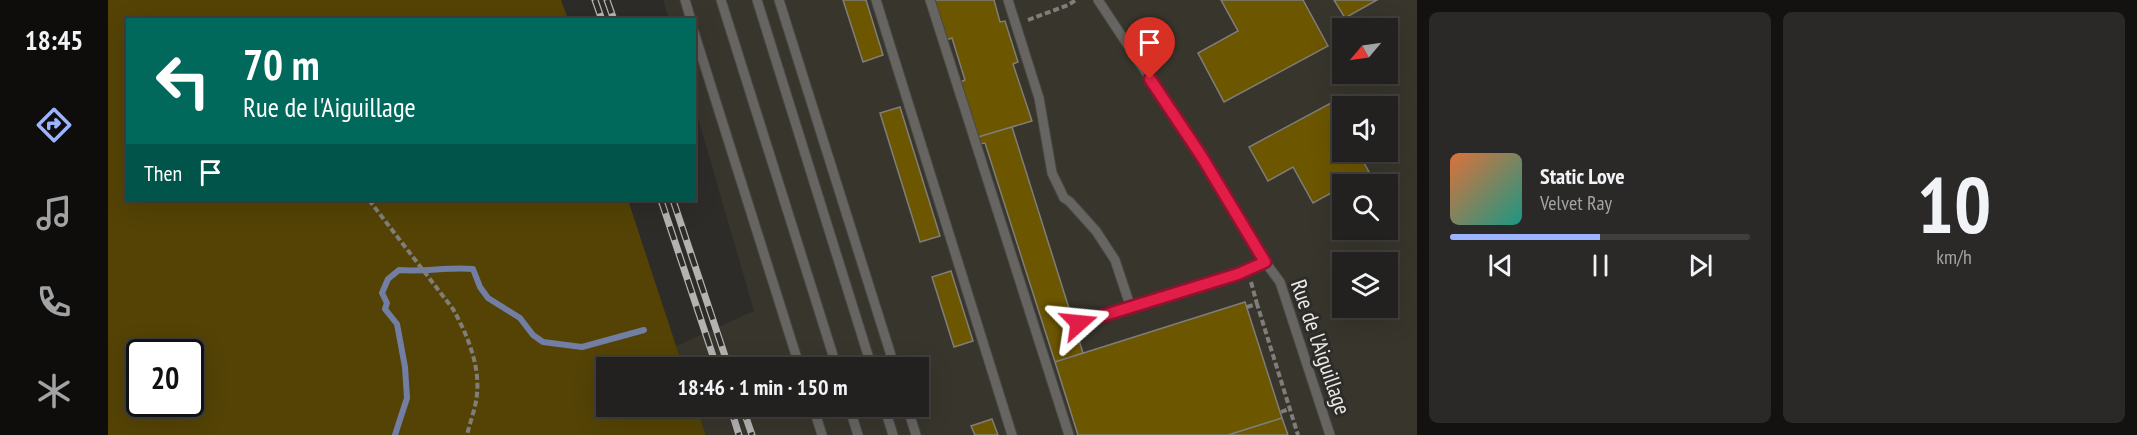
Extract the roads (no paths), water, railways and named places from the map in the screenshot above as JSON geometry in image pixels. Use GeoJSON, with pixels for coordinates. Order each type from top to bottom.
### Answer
{"type":"FeatureCollection","features":[{"type":"Feature","properties":{"kind":"lane"},"geometry":{"type":"LineString","coordinates":[[685,0],[690,18]]}},
{"type":"Feature","properties":{"kind":"lane"},"geometry":{"type":"LineString","coordinates":[[721,0],[834,357]]}},
{"type":"Feature","properties":{"kind":"lane"},"geometry":{"type":"LineString","coordinates":[[757,0],[869,357]]}},
{"type":"Feature","properties":{"kind":"lane"},"geometry":{"type":"LineString","coordinates":[[779,0],[892,357]]}},
{"type":"Feature","properties":{"kind":"lane"},"geometry":{"type":"LineString","coordinates":[[876,0],[1012,435]]}},
{"type":"Feature","properties":{"kind":"lane"},"geometry":{"type":"LineString","coordinates":[[930,0],[1068,435]]}},
{"type":"Feature","properties":{"kind":"lane"},"geometry":{"type":"LineString","coordinates":[[1008,0],[1039,98],[1048,159],[1057,186],[1064,198],[1096,231],[1115,260],[1131,308]]}},
{"type":"Feature","properties":{"kind":"lane","name":"Rue de l'Aiguillage"},"geometry":{"type":"LineString","coordinates":[[1098,0],[1202,157],[1265,262],[1280,282],[1330,435]]}},
{"type":"Feature","properties":{"kind":"lane"},"geometry":{"type":"LineString","coordinates":[[696,38],[797,357]]}},
{"type":"Feature","properties":{"kind":"lane"},"geometry":{"type":"LineString","coordinates":[[1079,323],[1248,270],[1265,262]]}},
{"type":"Feature","properties":{"kind":"lane"},"geometry":{"type":"LineString","coordinates":[[816,417],[822,435]]}},
{"type":"Feature","properties":{"kind":"lane"},"geometry":{"type":"LineString","coordinates":[[852,417],[858,435]]}},
{"type":"Feature","properties":{"kind":"lane"},"geometry":{"type":"LineString","coordinates":[[887,417],[893,435]]}},
{"type":"Feature","properties":{"kind":"lane"},"geometry":{"type":"LineString","coordinates":[[910,417],[916,435]]}},
{"type":"Feature","properties":{"kind":"waterway"},"geometry":{"type":"LineString","coordinates":[[395,435],[407,398],[405,367],[397,324],[385,309],[387,303],[382,293],[388,279],[399,270],[473,269],[480,287],[488,298],[520,318],[533,335],[543,342],[582,347],[644,330]]}},
{"type":"Feature","properties":{"kind":"railway"},"geometry":{"type":"LineString","coordinates":[[595,0],[601,18]]}},
{"type":"Feature","properties":{"kind":"railway"},"geometry":{"type":"LineString","coordinates":[[607,0],[613,18]]}},
{"type":"Feature","properties":{"kind":"railway"},"geometry":{"type":"LineString","coordinates":[[661,201],[713,357]]}},
{"type":"Feature","properties":{"kind":"railway"},"geometry":{"type":"LineString","coordinates":[[673,201],[725,357]]}},
{"type":"Feature","properties":{"kind":"railway"},"geometry":{"type":"LineString","coordinates":[[733,417],[739,435]]}},
{"type":"Feature","properties":{"kind":"railway"},"geometry":{"type":"LineString","coordinates":[[746,417],[752,435]]}}]}
